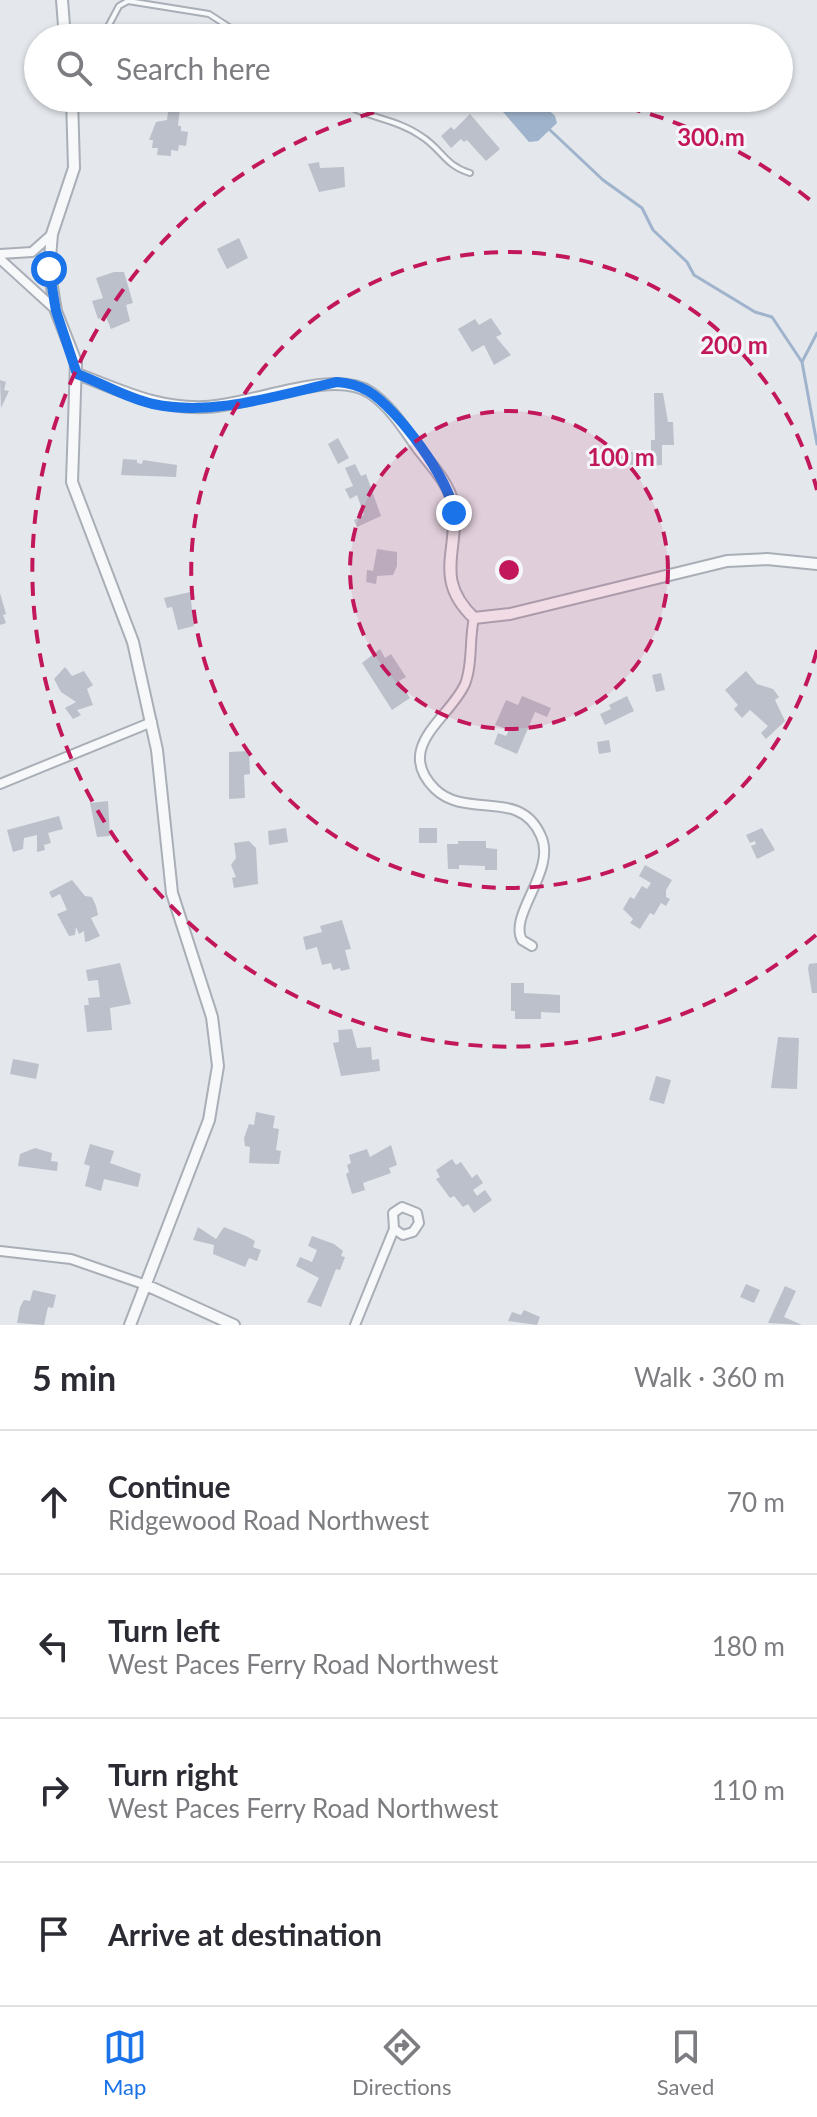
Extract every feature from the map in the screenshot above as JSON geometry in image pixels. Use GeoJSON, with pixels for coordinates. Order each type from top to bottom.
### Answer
{"type":"FeatureCollection","features":[{"type":"Feature","properties":{"kind":"street"},"geometry":{"type":"LineString","coordinates":[[62,0],[64,24]]}},
{"type":"Feature","properties":{"kind":"street"},"geometry":{"type":"LineString","coordinates":[[72,112],[74,168],[52,234],[49,269],[56,311],[77,374],[71,443],[72,482],[123,611],[152,722],[172,893],[212,1017],[218,1066],[209,1120],[130,1325]]}},
{"type":"Feature","properties":{"kind":"street"},"geometry":{"type":"LineString","coordinates":[[0,256],[32,252],[52,234]]}},
{"type":"Feature","properties":{"kind":"street"},"geometry":{"type":"LineString","coordinates":[[0,256],[56,311]]}},
{"type":"Feature","properties":{"kind":"street"},"geometry":{"type":"LineString","coordinates":[[77,374],[129,397],[172,407],[234,404],[337,382],[353,384],[369,391],[392,413],[448,491],[454,513],[450,580],[458,600],[474,618],[466,681],[458,697],[427,733],[421,750],[423,767],[432,786],[449,799],[465,804],[507,805],[520,810],[542,836],[543,866],[518,929],[522,940],[532,946]]}},
{"type":"Feature","properties":{"kind":"street"},"geometry":{"type":"LineString","coordinates":[[474,618],[510,614],[727,561],[767,559],[817,564]]}},
{"type":"Feature","properties":{"kind":"street"},"geometry":{"type":"LineString","coordinates":[[0,784],[83,753],[152,722]]}},
{"type":"Feature","properties":{"kind":"street"},"geometry":{"type":"LineString","coordinates":[[355,1325],[394,1229]]}},
{"type":"Feature","properties":{"kind":"street"},"geometry":{"type":"LineString","coordinates":[[0,1251],[71,1259],[146,1285],[234,1325]]}},
{"type":"Feature","properties":{"kind":"lane"},"geometry":{"type":"LineString","coordinates":[[109,24],[119,6],[128,1],[209,14],[224,24]]}},
{"type":"Feature","properties":{"kind":"lane"},"geometry":{"type":"LineString","coordinates":[[356,112],[392,122],[422,136],[452,167],[470,173]]}},
{"type":"Feature","properties":{"kind":"water"},"geometry":{"type":"Polygon","coordinates":[[[503,112],[551,112],[555,116],[557,123],[538,141],[529,142],[503,112]]]}},
{"type":"Feature","properties":{"kind":"building"},"geometry":{"type":"Polygon","coordinates":[[[168,112],[180,112],[178,126],[181,126],[181,131],[188,132],[186,146],[179,145],[178,151],[171,150],[171,156],[157,155],[158,148],[152,148],[153,140],[149,140],[156,122],[167,120],[168,112]]]}},
{"type":"Feature","properties":{"kind":"building"},"geometry":{"type":"Polygon","coordinates":[[[470,114],[500,149],[486,161],[467,140],[464,142],[461,139],[451,148],[441,136],[451,127],[454,130],[470,114]]]}},
{"type":"Feature","properties":{"kind":"building"},"geometry":{"type":"Polygon","coordinates":[[[319,162],[320,168],[344,167],[345,187],[319,192],[308,164],[319,162]]]}},
{"type":"Feature","properties":{"kind":"building"},"geometry":{"type":"Polygon","coordinates":[[[239,238],[248,258],[227,269],[217,249],[239,238]]]}},
{"type":"Feature","properties":{"kind":"building"},"geometry":{"type":"Polygon","coordinates":[[[124,272],[133,303],[126,305],[130,321],[111,329],[106,317],[98,319],[92,301],[103,298],[96,278],[124,272]]]}},
{"type":"Feature","properties":{"kind":"building"},"geometry":{"type":"Polygon","coordinates":[[[491,318],[502,334],[496,337],[511,355],[494,365],[484,345],[472,352],[458,329],[475,319],[479,325],[491,318]]]}},
{"type":"Feature","properties":{"kind":"building"},"geometry":{"type":"Polygon","coordinates":[[[0,380],[6,382],[4,390],[9,391],[1,408],[0,380]]]}},
{"type":"Feature","properties":{"kind":"building"},"geometry":{"type":"Polygon","coordinates":[[[654,393],[663,393],[668,422],[673,422],[674,445],[662,445],[662,465],[651,466],[651,440],[655,440],[654,393]]]}},
{"type":"Feature","properties":{"kind":"building"},"geometry":{"type":"Polygon","coordinates":[[[338,438],[349,458],[338,464],[328,444],[338,438]]]}},
{"type":"Feature","properties":{"kind":"building"},"geometry":{"type":"Polygon","coordinates":[[[623,452],[635,452],[635,465],[622,464],[623,452]]]}},
{"type":"Feature","properties":{"kind":"building"},"geometry":{"type":"Polygon","coordinates":[[[123,459],[137,460],[142,464],[143,460],[177,465],[176,477],[121,475],[123,459]]]}},
{"type":"Feature","properties":{"kind":"building"},"geometry":{"type":"Polygon","coordinates":[[[355,464],[361,476],[366,474],[381,516],[357,527],[354,520],[364,515],[357,495],[350,499],[345,489],[353,486],[345,468],[355,464]]]}},
{"type":"Feature","properties":{"kind":"building"},"geometry":{"type":"Polygon","coordinates":[[[377,549],[397,552],[397,566],[393,575],[377,576],[376,584],[366,582],[367,570],[373,571],[377,549]]]}},
{"type":"Feature","properties":{"kind":"building"},"geometry":{"type":"Polygon","coordinates":[[[190,592],[194,626],[178,630],[172,607],[167,608],[164,598],[190,592]]]}},
{"type":"Feature","properties":{"kind":"building"},"geometry":{"type":"Polygon","coordinates":[[[0,593],[6,623],[0,625],[0,593]]]}},
{"type":"Feature","properties":{"kind":"building"},"geometry":{"type":"Polygon","coordinates":[[[380,649],[385,658],[391,654],[406,677],[399,681],[410,698],[392,710],[362,663],[380,649]]]}},
{"type":"Feature","properties":{"kind":"building"},"geometry":{"type":"Polygon","coordinates":[[[65,667],[72,676],[84,671],[93,685],[87,689],[93,705],[77,710],[81,715],[73,719],[65,708],[76,702],[61,692],[54,679],[65,667]]]}},
{"type":"Feature","properties":{"kind":"building"},"geometry":{"type":"Polygon","coordinates":[[[746,671],[757,684],[773,689],[779,697],[775,700],[785,721],[766,739],[761,733],[768,726],[750,710],[742,718],[734,709],[738,705],[725,690],[746,671]]]}},
{"type":"Feature","properties":{"kind":"building"},"geometry":{"type":"Polygon","coordinates":[[[661,673],[665,690],[656,692],[652,675],[661,673]]]}},
{"type":"Feature","properties":{"kind":"building"},"geometry":{"type":"Polygon","coordinates":[[[522,696],[551,708],[547,717],[535,712],[517,754],[494,744],[498,733],[506,736],[509,730],[495,725],[506,700],[518,705],[522,696]]]}},
{"type":"Feature","properties":{"kind":"building"},"geometry":{"type":"Polygon","coordinates":[[[627,696],[634,711],[605,725],[600,714],[611,709],[609,705],[627,696]]]}},
{"type":"Feature","properties":{"kind":"building"},"geometry":{"type":"Polygon","coordinates":[[[609,740],[611,752],[599,754],[597,742],[609,740]]]}},
{"type":"Feature","properties":{"kind":"building"},"geometry":{"type":"Polygon","coordinates":[[[249,751],[250,774],[244,775],[245,798],[229,799],[229,752],[249,751]]]}},
{"type":"Feature","properties":{"kind":"building"},"geometry":{"type":"Polygon","coordinates":[[[108,801],[110,836],[97,837],[90,803],[108,801]]]}},
{"type":"Feature","properties":{"kind":"building"},"geometry":{"type":"Polygon","coordinates":[[[59,816],[63,829],[48,833],[51,843],[44,845],[45,850],[37,852],[37,835],[24,838],[23,849],[13,852],[7,830],[59,816]]]}},
{"type":"Feature","properties":{"kind":"building"},"geometry":{"type":"Polygon","coordinates":[[[286,828],[288,842],[269,845],[268,831],[286,828]]]}},
{"type":"Feature","properties":{"kind":"building"},"geometry":{"type":"Polygon","coordinates":[[[419,828],[437,828],[437,843],[419,843],[419,828]]]}},
{"type":"Feature","properties":{"kind":"building"},"geometry":{"type":"Polygon","coordinates":[[[762,828],[775,850],[757,859],[751,846],[756,844],[755,841],[750,843],[746,835],[762,828]]]}},
{"type":"Feature","properties":{"kind":"building"},"geometry":{"type":"Polygon","coordinates":[[[249,841],[256,848],[258,884],[234,888],[232,878],[236,877],[231,865],[236,858],[234,843],[249,841]]]}},
{"type":"Feature","properties":{"kind":"building"},"geometry":{"type":"Polygon","coordinates":[[[458,841],[486,841],[486,848],[497,849],[497,870],[485,870],[485,866],[459,865],[459,869],[448,869],[447,844],[458,844],[458,841]]]}},
{"type":"Feature","properties":{"kind":"building"},"geometry":{"type":"Polygon","coordinates":[[[645,865],[672,880],[666,890],[666,897],[670,899],[666,906],[661,903],[640,929],[630,923],[633,919],[623,909],[630,897],[634,899],[642,886],[647,889],[651,883],[639,876],[645,865]]]}},
{"type":"Feature","properties":{"kind":"building"},"geometry":{"type":"Polygon","coordinates":[[[72,880],[85,896],[92,897],[98,915],[91,918],[100,936],[85,942],[84,931],[79,934],[76,927],[75,935],[69,936],[57,914],[67,910],[60,894],[52,898],[49,892],[72,880]]]}},
{"type":"Feature","properties":{"kind":"building"},"geometry":{"type":"Polygon","coordinates":[[[342,920],[351,949],[345,950],[350,969],[341,971],[340,968],[333,970],[331,963],[322,965],[317,947],[306,950],[303,937],[322,932],[320,926],[342,920]]]}},
{"type":"Feature","properties":{"kind":"building"},"geometry":{"type":"Polygon","coordinates":[[[120,963],[131,1004],[110,1008],[112,1030],[87,1032],[84,1005],[89,1005],[88,998],[100,997],[98,980],[88,981],[86,970],[120,963]]]}},
{"type":"Feature","properties":{"kind":"building"},"geometry":{"type":"Polygon","coordinates":[[[817,963],[817,993],[812,993],[808,969],[809,964],[817,963]]]}},
{"type":"Feature","properties":{"kind":"building"},"geometry":{"type":"Polygon","coordinates":[[[511,983],[524,983],[524,993],[560,995],[560,1013],[541,1012],[541,1019],[515,1019],[515,1011],[511,1011],[511,983]]]}},
{"type":"Feature","properties":{"kind":"building"},"geometry":{"type":"Polygon","coordinates":[[[352,1029],[357,1048],[371,1047],[372,1060],[379,1059],[380,1071],[341,1076],[333,1043],[339,1042],[338,1030],[352,1029]]]}},
{"type":"Feature","properties":{"kind":"building"},"geometry":{"type":"Polygon","coordinates":[[[778,1037],[799,1038],[797,1089],[771,1088],[778,1037]]]}},
{"type":"Feature","properties":{"kind":"building"},"geometry":{"type":"Polygon","coordinates":[[[13,1059],[39,1064],[36,1079],[10,1074],[13,1059]]]}},
{"type":"Feature","properties":{"kind":"building"},"geometry":{"type":"Polygon","coordinates":[[[656,1076],[671,1080],[664,1104],[649,1100],[656,1076]]]}},
{"type":"Feature","properties":{"kind":"building"},"geometry":{"type":"Polygon","coordinates":[[[256,1112],[275,1116],[273,1128],[279,1129],[276,1150],[281,1151],[279,1164],[249,1163],[250,1147],[245,1146],[244,1138],[249,1124],[254,1125],[256,1112]]]}},
{"type":"Feature","properties":{"kind":"building"},"geometry":{"type":"Polygon","coordinates":[[[90,1144],[114,1151],[110,1163],[141,1174],[138,1187],[104,1179],[101,1191],[85,1186],[90,1166],[84,1164],[90,1144]]]}},
{"type":"Feature","properties":{"kind":"building"},"geometry":{"type":"Polygon","coordinates":[[[391,1145],[397,1165],[389,1168],[391,1173],[363,1183],[365,1190],[352,1194],[346,1174],[349,1172],[347,1165],[351,1163],[349,1155],[367,1149],[370,1157],[391,1145]]]}},
{"type":"Feature","properties":{"kind":"building"},"geometry":{"type":"Polygon","coordinates":[[[35,1148],[52,1153],[51,1161],[58,1162],[57,1171],[18,1166],[20,1154],[35,1148]]]}},
{"type":"Feature","properties":{"kind":"building"},"geometry":{"type":"Polygon","coordinates":[[[452,1159],[456,1165],[461,1162],[472,1178],[477,1174],[483,1183],[473,1190],[477,1196],[485,1190],[492,1200],[474,1213],[468,1204],[463,1207],[454,1196],[450,1198],[436,1179],[440,1177],[436,1170],[452,1159]]]}},
{"type":"Feature","properties":{"kind":"building"},"geometry":{"type":"Polygon","coordinates":[[[198,1227],[216,1239],[224,1227],[255,1241],[253,1247],[261,1250],[257,1261],[249,1258],[245,1267],[213,1254],[214,1245],[193,1240],[198,1227]]]}},
{"type":"Feature","properties":{"kind":"building"},"geometry":{"type":"Polygon","coordinates":[[[312,1236],[334,1244],[343,1251],[341,1256],[345,1257],[340,1270],[336,1269],[321,1307],[307,1302],[319,1278],[296,1266],[300,1257],[312,1262],[317,1250],[308,1246],[312,1236]]]}},
{"type":"Feature","properties":{"kind":"building"},"geometry":{"type":"Polygon","coordinates":[[[746,1284],[760,1290],[754,1303],[740,1297],[746,1284]]]}},
{"type":"Feature","properties":{"kind":"building"},"geometry":{"type":"Polygon","coordinates":[[[785,1286],[796,1291],[784,1317],[802,1325],[768,1323],[785,1286]]]}},
{"type":"Feature","properties":{"kind":"building"},"geometry":{"type":"Polygon","coordinates":[[[33,1290],[56,1295],[53,1308],[48,1307],[44,1325],[17,1323],[20,1307],[24,1300],[30,1301],[33,1290]]]}},
{"type":"Feature","properties":{"kind":"building"},"geometry":{"type":"Polygon","coordinates":[[[524,1310],[540,1317],[537,1325],[508,1321],[512,1312],[521,1315],[524,1310]]]}},
{"type":"Feature","properties":{"kind":"waterway"},"geometry":{"type":"LineString","coordinates":[[550,130],[603,180],[642,208],[653,230],[687,262],[694,275],[755,312],[772,317],[802,362],[817,444]]}},
{"type":"Feature","properties":{"kind":"waterway"},"geometry":{"type":"LineString","coordinates":[[802,362],[817,333]]}},
{"type":"Feature","properties":{"kind":"route"},"geometry":{"type":"LineString","coordinates":[[49,269],[56,311],[76,362],[77,374],[129,397],[172,407],[234,404],[337,382],[353,384],[369,391],[392,413],[443,482],[454,513]]}}]}
